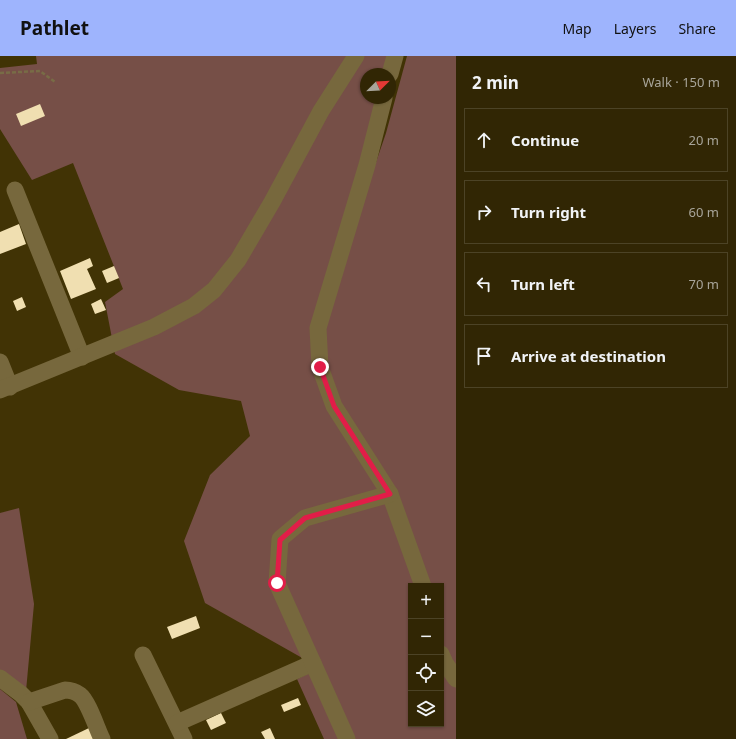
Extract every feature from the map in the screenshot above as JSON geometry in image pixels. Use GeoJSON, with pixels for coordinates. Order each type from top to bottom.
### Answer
{"type":"FeatureCollection","features":[{"type":"Feature","properties":{"kind":"street"},"geometry":{"type":"LineString","coordinates":[[0,362],[5,388],[154,327],[194,306],[214,290],[238,260],[272,202],[321,111],[356,56]]}},
{"type":"Feature","properties":{"kind":"street"},"geometry":{"type":"LineString","coordinates":[[392,68],[395,56]]}},
{"type":"Feature","properties":{"kind":"street"},"geometry":{"type":"LineString","coordinates":[[382,104],[367,165],[318,328],[320,367],[334,406],[390,494],[422,583]]}},
{"type":"Feature","properties":{"kind":"street"},"geometry":{"type":"LineString","coordinates":[[15,190],[82,357]]}},
{"type":"Feature","properties":{"kind":"street"},"geometry":{"type":"LineString","coordinates":[[341,737],[313,662],[277,583],[280,540],[305,518],[390,494]]}},
{"type":"Feature","properties":{"kind":"street"},"geometry":{"type":"LineString","coordinates":[[143,655],[184,739]]}},
{"type":"Feature","properties":{"kind":"street"},"geometry":{"type":"LineString","coordinates":[[441,655],[456,679]]}},
{"type":"Feature","properties":{"kind":"street"},"geometry":{"type":"LineString","coordinates":[[177,723],[313,662]]}},
{"type":"Feature","properties":{"kind":"street"},"geometry":{"type":"LineString","coordinates":[[0,678],[29,702],[50,739]]}},
{"type":"Feature","properties":{"kind":"street"},"geometry":{"type":"LineString","coordinates":[[29,702],[65,690],[71,690],[85,700],[102,739]]}},
{"type":"Feature","properties":{"kind":"path"},"geometry":{"type":"LineString","coordinates":[[0,73],[40,71],[54,82]]}},
{"type":"Feature","properties":{"kind":"shaded area"},"geometry":{"type":"Polygon","coordinates":[[[36,56],[402,56],[396,78],[396,68],[360,68],[360,104],[389,104],[341,279],[362,203],[386,133],[394,104],[396,104],[396,96],[407,56],[456,56],[456,739],[324,739],[297,679],[320,668],[205,603],[184,541],[210,475],[250,436],[241,401],[179,390],[115,354],[105,302],[123,289],[73,163],[32,180],[0,129],[0,68],[37,64],[36,56]]]}},
{"type":"Feature","properties":{"kind":"shaded area"},"geometry":{"type":"Polygon","coordinates":[[[19,508],[34,604],[26,691],[0,674],[0,513],[19,508]]]}},
{"type":"Feature","properties":{"kind":"shaded area"},"geometry":{"type":"Polygon","coordinates":[[[0,689],[16,702],[27,739],[0,739],[0,689]]]}},
{"type":"Feature","properties":{"kind":"building"},"geometry":{"type":"Polygon","coordinates":[[[40,104],[45,116],[21,126],[16,114],[40,104]]]}},
{"type":"Feature","properties":{"kind":"building"},"geometry":{"type":"Polygon","coordinates":[[[19,224],[26,244],[0,254],[0,232],[19,224]]]}},
{"type":"Feature","properties":{"kind":"building"},"geometry":{"type":"Polygon","coordinates":[[[90,258],[93,266],[87,269],[96,289],[71,299],[60,271],[90,258]]]}},
{"type":"Feature","properties":{"kind":"building"},"geometry":{"type":"Polygon","coordinates":[[[114,266],[119,278],[107,283],[102,271],[114,266]]]}},
{"type":"Feature","properties":{"kind":"building"},"geometry":{"type":"Polygon","coordinates":[[[22,297],[26,307],[17,311],[13,301],[22,297]]]}},
{"type":"Feature","properties":{"kind":"building"},"geometry":{"type":"Polygon","coordinates":[[[101,299],[106,310],[95,314],[91,304],[101,299]]]}},
{"type":"Feature","properties":{"kind":"building"},"geometry":{"type":"Polygon","coordinates":[[[196,616],[200,628],[172,639],[167,627],[196,616]]]}},
{"type":"Feature","properties":{"kind":"building"},"geometry":{"type":"Polygon","coordinates":[[[298,698],[301,705],[284,712],[281,705],[298,698]]]}},
{"type":"Feature","properties":{"kind":"building"},"geometry":{"type":"Polygon","coordinates":[[[221,713],[226,723],[211,730],[206,720],[221,713]]]}},
{"type":"Feature","properties":{"kind":"building"},"geometry":{"type":"Polygon","coordinates":[[[89,728],[94,739],[66,739],[89,728]]]}},
{"type":"Feature","properties":{"kind":"building"},"geometry":{"type":"Polygon","coordinates":[[[270,728],[275,739],[265,739],[261,732],[270,728]]]}},
{"type":"Feature","properties":{"kind":"route"},"geometry":{"type":"LineString","coordinates":[[277,583],[280,540],[305,518],[390,494],[334,406],[320,367]]}}]}
